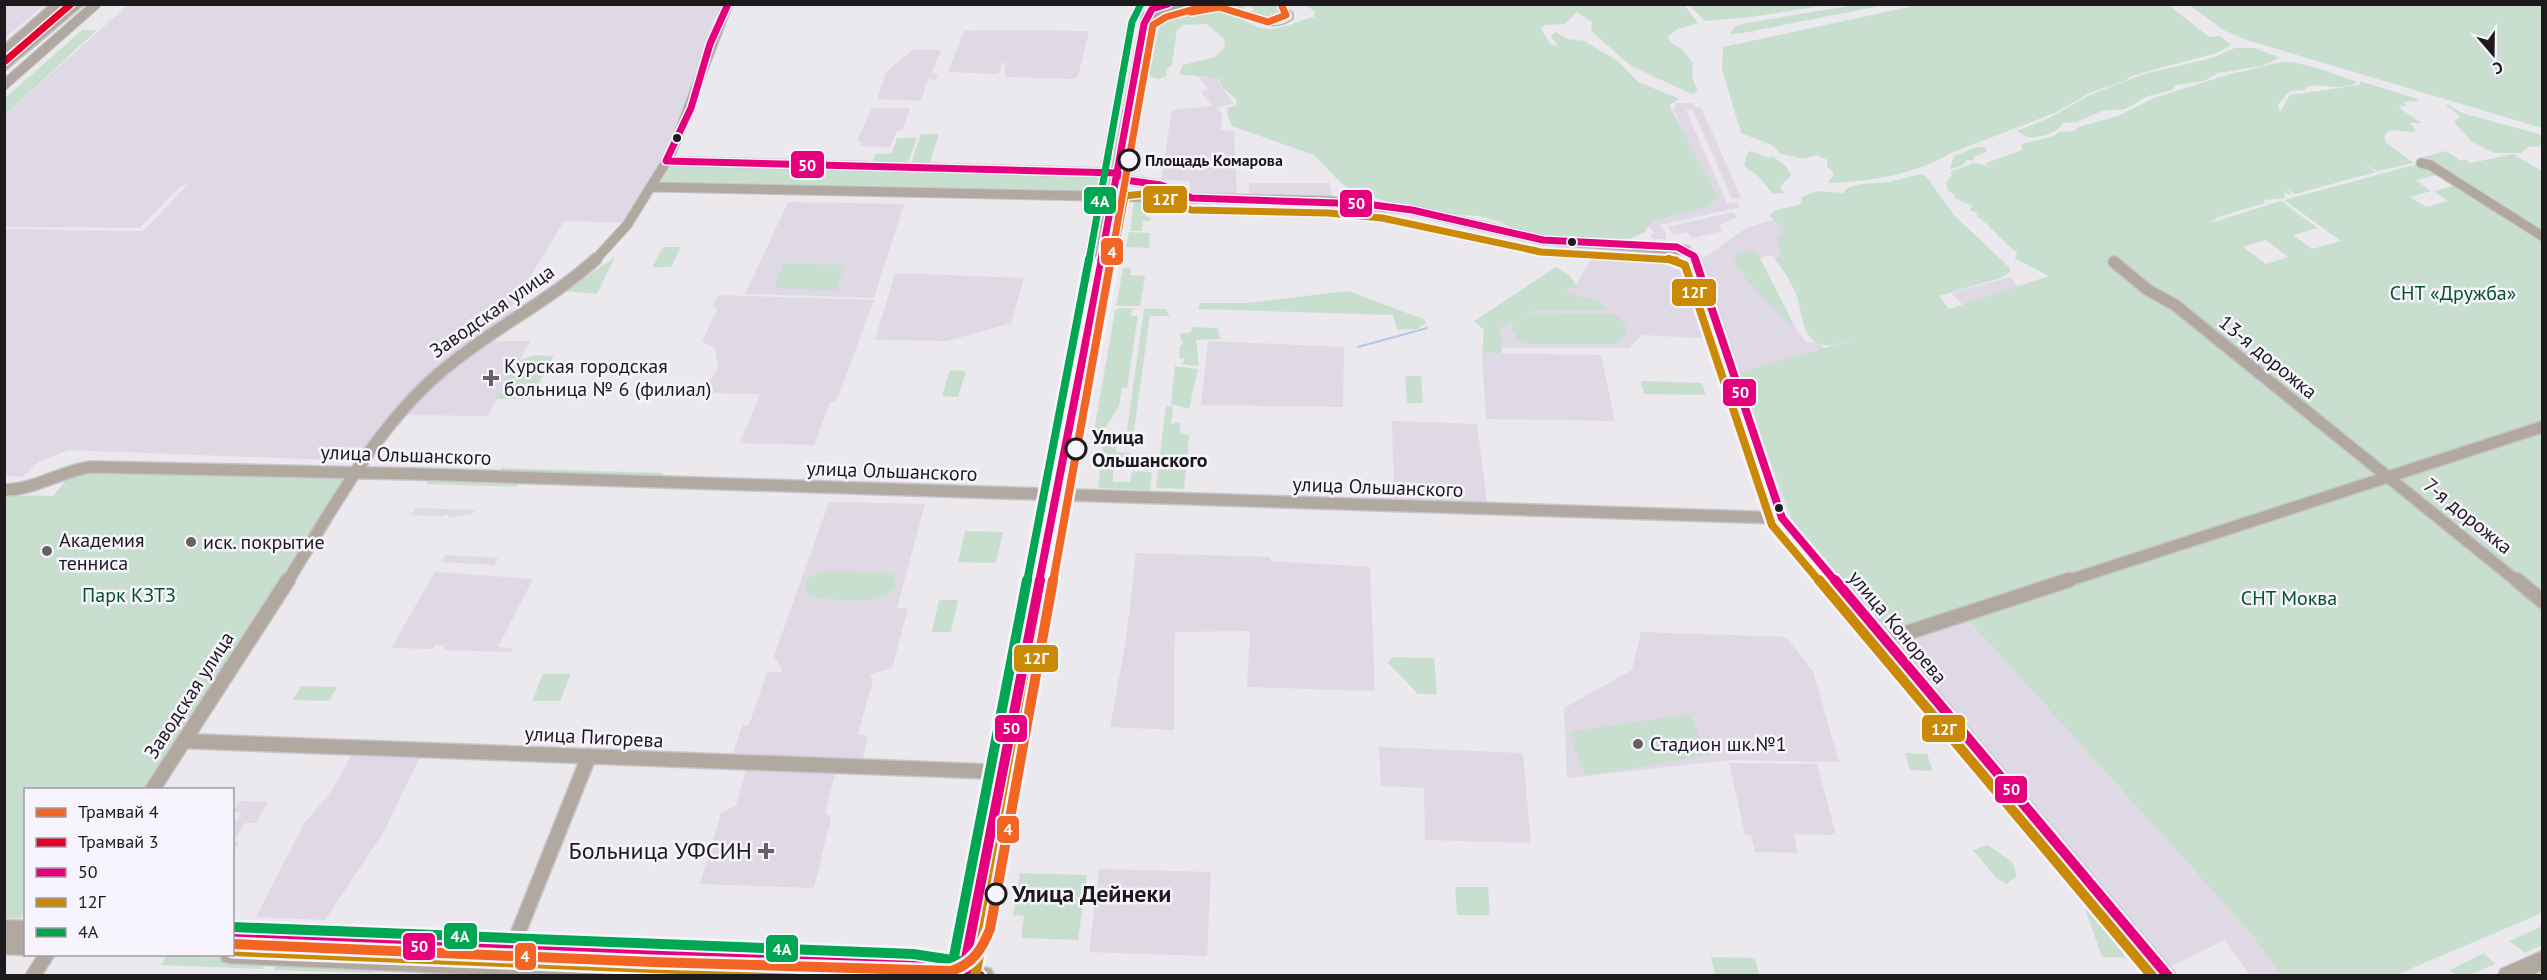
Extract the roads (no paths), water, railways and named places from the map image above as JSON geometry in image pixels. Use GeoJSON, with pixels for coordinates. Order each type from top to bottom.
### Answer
{"type":"FeatureCollection","features":[{"type":"Feature","properties":{"kind":"main road"},"geometry":{"type":"LineString","coordinates":[[4,51],[58,4]]}},
{"type":"Feature","properties":{"kind":"main road"},"geometry":{"type":"LineString","coordinates":[[4,68],[79,4]]}},
{"type":"Feature","properties":{"kind":"main road"},"geometry":{"type":"LineString","coordinates":[[960,975],[1004,772],[1147,16]]}},
{"type":"Feature","properties":{"kind":"main road"},"geometry":{"type":"LineString","coordinates":[[4,929],[24,930]]}},
{"type":"Feature","properties":{"kind":"main road"},"geometry":{"type":"LineString","coordinates":[[234,939],[512,948],[913,966],[960,975],[984,975]]}},
{"type":"Feature","properties":{"kind":"main road"},"geometry":{"type":"LineString","coordinates":[[4,945],[24,946]]}},
{"type":"Feature","properties":{"kind":"main road"},"geometry":{"type":"LineString","coordinates":[[234,954],[646,974],[744,975]]}},
{"type":"Feature","properties":{"kind":"main road"},"geometry":{"type":"LineString","coordinates":[[2508,975],[2542,960]]}},
{"type":"Feature","properties":{"kind":"street"},"geometry":{"type":"LineString","coordinates":[[4,85],[96,4]]}},
{"type":"Feature","properties":{"kind":"street","name":"Заводская улица"},"geometry":{"type":"LineString","coordinates":[[153,788],[356,472],[399,414],[424,387],[476,343],[584,271],[614,243],[652,188],[666,161],[691,108],[710,45],[728,4]]}},
{"type":"Feature","properties":{"kind":"street"},"geometry":{"type":"LineString","coordinates":[[1140,4],[1147,16]]}},
{"type":"Feature","properties":{"kind":"street"},"geometry":{"type":"LineString","coordinates":[[1147,16],[1152,9],[1170,4]]}},
{"type":"Feature","properties":{"kind":"street"},"geometry":{"type":"LineString","coordinates":[[1180,4],[1192,5]]}},
{"type":"Feature","properties":{"kind":"street"},"geometry":{"type":"LineString","coordinates":[[1147,16],[1192,5]]}},
{"type":"Feature","properties":{"kind":"street"},"geometry":{"type":"LineString","coordinates":[[666,161],[1118,173],[1124,180],[1157,184],[1192,198]]}},
{"type":"Feature","properties":{"kind":"street"},"geometry":{"type":"LineString","coordinates":[[2421,162],[2430,165],[2542,236]]}},
{"type":"Feature","properties":{"kind":"street"},"geometry":{"type":"LineString","coordinates":[[1114,192],[1128,182],[1143,182]]}},
{"type":"Feature","properties":{"kind":"street"},"geometry":{"type":"LineString","coordinates":[[1157,184],[1170,191],[1170,195],[1165,198]]}},
{"type":"Feature","properties":{"kind":"street"},"geometry":{"type":"LineString","coordinates":[[652,188],[1114,192],[1165,198],[1192,198]]}},
{"type":"Feature","properties":{"kind":"street","name":"улица Конорева"},"geometry":{"type":"LineString","coordinates":[[1192,198],[1322,201],[1384,206],[1543,240],[1677,247],[1690,253],[1701,273],[1782,518],[2168,975]]}},
{"type":"Feature","properties":{"kind":"street","name":"13-я дорожка"},"geometry":{"type":"LineString","coordinates":[[2114,262],[2148,290],[2175,305],[2393,480]]}},
{"type":"Feature","properties":{"kind":"street"},"geometry":{"type":"LineString","coordinates":[[1885,640],[2393,480],[2542,427]]}},
{"type":"Feature","properties":{"kind":"street","name":"улица Ольшанского"},"geometry":{"type":"LineString","coordinates":[[4,490],[16,490],[84,467],[356,472],[1782,518]]}},
{"type":"Feature","properties":{"kind":"street","name":"7-я дорожка"},"geometry":{"type":"LineString","coordinates":[[2393,480],[2542,601]]}},
{"type":"Feature","properties":{"kind":"street","name":"улица Пигорева"},"geometry":{"type":"LineString","coordinates":[[184,741],[1004,772]]}},
{"type":"Feature","properties":{"kind":"street"},"geometry":{"type":"LineString","coordinates":[[512,948],[589,756]]}},
{"type":"Feature","properties":{"kind":"street"},"geometry":{"type":"LineString","coordinates":[[33,975],[45,956]]}},
{"type":"Feature","properties":{"kind":"waterway"},"geometry":{"type":"LineString","coordinates":[[1358,347],[1427,328]]}},
{"type":"Feature","properties":{"kind":"tram line","name":"3"},"geometry":{"type":"LineString","coordinates":[[4,62],[71,4]]}},
{"type":"Feature","properties":{"kind":"tram line","name":"4"},"geometry":{"type":"LineString","coordinates":[[234,944],[652,962],[951,971],[971,961],[984,944],[990,929],[1153,25],[1166,17],[1212,4]]}},
{"type":"Feature","properties":{"kind":"tram line"},"geometry":{"type":"LineString","coordinates":[[1247,19],[1270,26],[1282,25],[1293,19],[1293,13],[1281,4]]}},
{"type":"Feature","properties":{"kind":"tram line","name":"4"},"geometry":{"type":"LineString","coordinates":[[1191,12],[1219,7],[1252,19],[1268,22],[1286,15],[1281,4]]}},
{"type":"Feature","properties":{"kind":"place","name":"Площадь Комарова"},"geometry":{"type":"Point","coordinates":[1129,160]}},
{"type":"Feature","properties":{"kind":"place","name":"Курская городская больница № 6 (филиал)"},"geometry":{"type":"Point","coordinates":[491,378]}},
{"type":"Feature","properties":{"kind":"place","name":"Улица Ольшанского"},"geometry":{"type":"Point","coordinates":[1076,449]}},
{"type":"Feature","properties":{"kind":"place","name":"иск. покрытие"},"geometry":{"type":"Point","coordinates":[191,542]}},
{"type":"Feature","properties":{"kind":"place","name":"Академия тенниса"},"geometry":{"type":"Point","coordinates":[47,551]}},
{"type":"Feature","properties":{"kind":"place","name":"Стадион шк.№1"},"geometry":{"type":"Point","coordinates":[1638,744]}},
{"type":"Feature","properties":{"kind":"place","name":"Больница УФСИН"},"geometry":{"type":"Point","coordinates":[766,851]}},
{"type":"Feature","properties":{"kind":"place","name":"Улица Дейнеки"},"geometry":{"type":"Point","coordinates":[996,894]}},
{"type":"Feature","properties":{"kind":"park label","name":"СНТ «Дружба»"},"geometry":{"type":"Point","coordinates":[2453,293]}},
{"type":"Feature","properties":{"kind":"park label","name":"Парк КЗТЗ"},"geometry":{"type":"Point","coordinates":[129,595]}},
{"type":"Feature","properties":{"kind":"park label","name":"СНТ Моква"},"geometry":{"type":"Point","coordinates":[2289,598]}}]}
